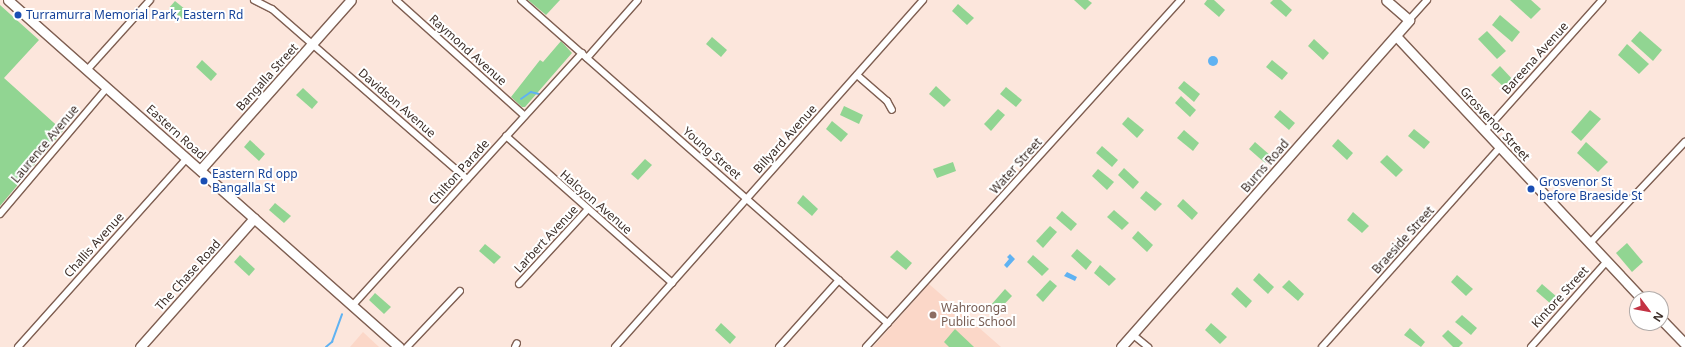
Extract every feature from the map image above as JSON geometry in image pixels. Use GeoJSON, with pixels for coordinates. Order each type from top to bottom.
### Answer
{"type":"FeatureCollection","features":[{"type":"Feature","properties":{"kind":"street","name":"Eastern Road"},"geometry":{"type":"LineString","coordinates":[[8,0],[399,347]]}},
{"type":"Feature","properties":{"kind":"street"},"geometry":{"type":"LineString","coordinates":[[87,70],[150,0]]}},
{"type":"Feature","properties":{"kind":"street","name":"Davidson Avenue"},"geometry":{"type":"LineString","coordinates":[[254,0],[272,9],[467,179]]}},
{"type":"Feature","properties":{"kind":"street","name":"Bangalla Street"},"geometry":{"type":"LineString","coordinates":[[200,170],[351,0]]}},
{"type":"Feature","properties":{"kind":"street","name":"Raymond Avenue"},"geometry":{"type":"LineString","coordinates":[[396,0],[525,116]]}},
{"type":"Feature","properties":{"kind":"street","name":"Young Street"},"geometry":{"type":"LineString","coordinates":[[522,0],[888,323]]}},
{"type":"Feature","properties":{"kind":"street","name":"Chilton Parade"},"geometry":{"type":"LineString","coordinates":[[352,306],[506,136],[638,0]]}},
{"type":"Feature","properties":{"kind":"street","name":"Billyard Avenue"},"geometry":{"type":"LineString","coordinates":[[616,347],[923,0]]}},
{"type":"Feature","properties":{"kind":"street","name":"Water Street"},"geometry":{"type":"LineString","coordinates":[[866,347],[1182,0]]}},
{"type":"Feature","properties":{"kind":"street"},"geometry":{"type":"LineString","coordinates":[[1386,0],[1409,20]]}},
{"type":"Feature","properties":{"kind":"street","name":"Burns Road"},"geometry":{"type":"LineString","coordinates":[[1121,347],[1396,36],[1426,0]]}},
{"type":"Feature","properties":{"kind":"street","name":"Bareena Avenue"},"geometry":{"type":"LineString","coordinates":[[1485,131],[1602,0]]}},
{"type":"Feature","properties":{"kind":"street","name":"Grosvenor Street"},"geometry":{"type":"LineString","coordinates":[[1396,36],[1634,291]]}},
{"type":"Feature","properties":{"kind":"street"},"geometry":{"type":"LineString","coordinates":[[857,75],[887,101],[892,110]]}},
{"type":"Feature","properties":{"kind":"street","name":"Laurence Avenue"},"geometry":{"type":"LineString","coordinates":[[0,214],[107,88]]}},
{"type":"Feature","properties":{"kind":"street","name":"Halcyon Avenue"},"geometry":{"type":"LineString","coordinates":[[506,136],[672,283]]}},
{"type":"Feature","properties":{"kind":"street"},"geometry":{"type":"LineString","coordinates":[[1590,243],[1685,142]]}},
{"type":"Feature","properties":{"kind":"street","name":"Braeside Street"},"geometry":{"type":"LineString","coordinates":[[1322,347],[1500,147]]}},
{"type":"Feature","properties":{"kind":"street","name":"Challis Avenue"},"geometry":{"type":"LineString","coordinates":[[18,347],[187,158]]}},
{"type":"Feature","properties":{"kind":"street","name":"Larbert Avenue"},"geometry":{"type":"LineString","coordinates":[[519,284],[588,209]]}},
{"type":"Feature","properties":{"kind":"street","name":"The Chase Road"},"geometry":{"type":"LineString","coordinates":[[140,347],[254,218]]}},
{"type":"Feature","properties":{"kind":"street","name":"Kintore Street"},"geometry":{"type":"LineString","coordinates":[[1530,347],[1607,262]]}},
{"type":"Feature","properties":{"kind":"street"},"geometry":{"type":"LineString","coordinates":[[779,347],[839,280]]}},
{"type":"Feature","properties":{"kind":"street"},"geometry":{"type":"LineString","coordinates":[[407,347],[460,291]]}},
{"type":"Feature","properties":{"kind":"street"},"geometry":{"type":"LineString","coordinates":[[1669,327],[1685,344]]}},
{"type":"Feature","properties":{"kind":"street"},"geometry":{"type":"LineString","coordinates":[[1132,334],[1148,347]]}},
{"type":"Feature","properties":{"kind":"shaded area","name":"Wahroonga Public School"},"geometry":{"type":"Polygon","coordinates":[[[929,284],[1001,347],[873,347],[929,284]]]}},
{"type":"Feature","properties":{"kind":"shaded area"},"geometry":{"type":"Polygon","coordinates":[[[363,332],[379,347],[350,347],[363,332]]]}},
{"type":"Feature","properties":{"kind":"green space"},"geometry":{"type":"Polygon","coordinates":[[[528,0],[560,0],[546,15],[528,0]]]}},
{"type":"Feature","properties":{"kind":"green space"},"geometry":{"type":"Polygon","coordinates":[[[1074,0],[1088,0],[1092,3],[1085,10],[1074,0]]]}},
{"type":"Feature","properties":{"kind":"green space"},"geometry":{"type":"Polygon","coordinates":[[[1207,0],[1214,0],[1225,10],[1219,17],[1204,4],[1207,0]]]}},
{"type":"Feature","properties":{"kind":"green space"},"geometry":{"type":"Polygon","coordinates":[[[1273,0],[1281,0],[1292,10],[1286,17],[1270,3],[1273,0]]]}},
{"type":"Feature","properties":{"kind":"green space"},"geometry":{"type":"Polygon","coordinates":[[[1510,0],[1531,0],[1541,9],[1531,19],[1510,0]]]}},
{"type":"Feature","properties":{"kind":"green space"},"geometry":{"type":"Polygon","coordinates":[[[175,1],[191,14],[185,21],[169,8],[175,1]]]}},
{"type":"Feature","properties":{"kind":"green space"},"geometry":{"type":"Polygon","coordinates":[[[958,4],[974,18],[967,25],[952,11],[958,4]]]}},
{"type":"Feature","properties":{"kind":"green space"},"geometry":{"type":"Polygon","coordinates":[[[0,5],[39,40],[4,78],[63,131],[0,206],[0,5]]]}},
{"type":"Feature","properties":{"kind":"green space"},"geometry":{"type":"Polygon","coordinates":[[[1500,15],[1520,32],[1512,42],[1492,25],[1500,15]]]}},
{"type":"Feature","properties":{"kind":"green space"},"geometry":{"type":"Polygon","coordinates":[[[1487,31],[1506,51],[1497,59],[1478,39],[1487,31]]]}},
{"type":"Feature","properties":{"kind":"green space"},"geometry":{"type":"Polygon","coordinates":[[[1640,31],[1662,50],[1653,61],[1631,41],[1640,31]]]}},
{"type":"Feature","properties":{"kind":"green space"},"geometry":{"type":"Polygon","coordinates":[[[712,37],[727,50],[721,57],[706,44],[712,37]]]}},
{"type":"Feature","properties":{"kind":"green space"},"geometry":{"type":"Polygon","coordinates":[[[1314,39],[1329,53],[1323,60],[1308,46],[1314,39]]]}},
{"type":"Feature","properties":{"kind":"green space"},"geometry":{"type":"Polygon","coordinates":[[[561,41],[572,53],[525,107],[522,107],[511,97],[540,60],[543,62],[561,41]]]}},
{"type":"Feature","properties":{"kind":"green space"},"geometry":{"type":"Polygon","coordinates":[[[1627,44],[1649,64],[1639,74],[1618,55],[1627,44]]]}},
{"type":"Feature","properties":{"kind":"green space"},"geometry":{"type":"Polygon","coordinates":[[[202,60],[217,74],[211,81],[196,67],[202,60]]]}},
{"type":"Feature","properties":{"kind":"green space"},"geometry":{"type":"Polygon","coordinates":[[[1272,60],[1288,73],[1282,80],[1266,67],[1272,60]]]}},
{"type":"Feature","properties":{"kind":"green space"},"geometry":{"type":"Polygon","coordinates":[[[1500,66],[1515,82],[1507,90],[1491,75],[1500,66]]]}},
{"type":"Feature","properties":{"kind":"green space"},"geometry":{"type":"Polygon","coordinates":[[[1184,81],[1200,94],[1194,102],[1178,88],[1184,81]]]}},
{"type":"Feature","properties":{"kind":"green space"},"geometry":{"type":"Polygon","coordinates":[[[936,86],[951,100],[944,107],[929,94],[936,86]]]}},
{"type":"Feature","properties":{"kind":"green space"},"geometry":{"type":"Polygon","coordinates":[[[1006,87],[1022,100],[1016,107],[1000,94],[1006,87]]]}},
{"type":"Feature","properties":{"kind":"green space"},"geometry":{"type":"Polygon","coordinates":[[[303,88],[318,102],[312,109],[296,95],[303,88]]]}},
{"type":"Feature","properties":{"kind":"green space"},"geometry":{"type":"Polygon","coordinates":[[[1181,96],[1196,110],[1190,117],[1175,103],[1181,96]]]}},
{"type":"Feature","properties":{"kind":"green space"},"geometry":{"type":"Polygon","coordinates":[[[844,106],[863,115],[859,124],[840,115],[844,106]]]}},
{"type":"Feature","properties":{"kind":"green space"},"geometry":{"type":"Polygon","coordinates":[[[998,109],[1005,115],[991,131],[984,124],[998,109]]]}},
{"type":"Feature","properties":{"kind":"green space"},"geometry":{"type":"Polygon","coordinates":[[[1280,110],[1295,123],[1289,130],[1274,117],[1280,110]]]}},
{"type":"Feature","properties":{"kind":"green space"},"geometry":{"type":"Polygon","coordinates":[[[1590,110],[1601,119],[1581,141],[1571,132],[1590,110]]]}},
{"type":"Feature","properties":{"kind":"green space"},"geometry":{"type":"Polygon","coordinates":[[[1128,117],[1144,130],[1137,138],[1122,124],[1128,117]]]}},
{"type":"Feature","properties":{"kind":"green space"},"geometry":{"type":"Polygon","coordinates":[[[832,121],[848,134],[841,142],[826,129],[832,121]]]}},
{"type":"Feature","properties":{"kind":"green space"},"geometry":{"type":"Polygon","coordinates":[[[1414,129],[1430,142],[1424,149],[1408,136],[1414,129]]]}},
{"type":"Feature","properties":{"kind":"green space"},"geometry":{"type":"Polygon","coordinates":[[[1184,130],[1199,143],[1193,151],[1177,138],[1184,130]]]}},
{"type":"Feature","properties":{"kind":"green space"},"geometry":{"type":"Polygon","coordinates":[[[1338,139],[1353,153],[1347,160],[1332,146],[1338,139]]]}},
{"type":"Feature","properties":{"kind":"green space"},"geometry":{"type":"Polygon","coordinates":[[[250,140],[265,154],[259,161],[244,147],[250,140]]]}},
{"type":"Feature","properties":{"kind":"green space"},"geometry":{"type":"Polygon","coordinates":[[[1255,142],[1271,156],[1265,163],[1249,149],[1255,142]]]}},
{"type":"Feature","properties":{"kind":"green space"},"geometry":{"type":"Polygon","coordinates":[[[1586,142],[1608,162],[1598,172],[1577,153],[1586,142]]]}},
{"type":"Feature","properties":{"kind":"green space"},"geometry":{"type":"Polygon","coordinates":[[[1102,146],[1118,160],[1112,167],[1096,153],[1102,146]]]}},
{"type":"Feature","properties":{"kind":"green space"},"geometry":{"type":"Polygon","coordinates":[[[1387,155],[1403,170],[1396,177],[1380,162],[1387,155]]]}},
{"type":"Feature","properties":{"kind":"green space"},"geometry":{"type":"Polygon","coordinates":[[[645,159],[652,165],[638,180],[631,174],[645,159]]]}},
{"type":"Feature","properties":{"kind":"green space"},"geometry":{"type":"Polygon","coordinates":[[[953,162],[956,171],[937,178],[933,169],[953,162]]]}},
{"type":"Feature","properties":{"kind":"green space"},"geometry":{"type":"Polygon","coordinates":[[[1124,168],[1139,182],[1133,189],[1118,175],[1124,168]]]}},
{"type":"Feature","properties":{"kind":"green space"},"geometry":{"type":"Polygon","coordinates":[[[1098,169],[1114,182],[1107,190],[1092,176],[1098,169]]]}},
{"type":"Feature","properties":{"kind":"green space"},"geometry":{"type":"Polygon","coordinates":[[[1146,191],[1162,204],[1155,211],[1140,198],[1146,191]]]}},
{"type":"Feature","properties":{"kind":"green space"},"geometry":{"type":"Polygon","coordinates":[[[803,195],[818,209],[812,216],[797,203],[803,195]]]}},
{"type":"Feature","properties":{"kind":"green space"},"geometry":{"type":"Polygon","coordinates":[[[1183,199],[1198,213],[1192,220],[1177,206],[1183,199]]]}},
{"type":"Feature","properties":{"kind":"green space"},"geometry":{"type":"Polygon","coordinates":[[[275,203],[291,216],[284,223],[269,210],[275,203]]]}},
{"type":"Feature","properties":{"kind":"green space"},"geometry":{"type":"Polygon","coordinates":[[[1114,210],[1129,223],[1122,230],[1107,217],[1114,210]]]}},
{"type":"Feature","properties":{"kind":"green space"},"geometry":{"type":"Polygon","coordinates":[[[1062,211],[1077,224],[1071,231],[1056,218],[1062,211]]]}},
{"type":"Feature","properties":{"kind":"green space"},"geometry":{"type":"Polygon","coordinates":[[[1353,212],[1369,226],[1362,233],[1347,220],[1353,212]]]}},
{"type":"Feature","properties":{"kind":"green space"},"geometry":{"type":"Polygon","coordinates":[[[1050,226],[1057,232],[1043,248],[1036,241],[1050,226]]]}},
{"type":"Feature","properties":{"kind":"green space"},"geometry":{"type":"Polygon","coordinates":[[[1138,231],[1153,245],[1147,252],[1132,238],[1138,231]]]}},
{"type":"Feature","properties":{"kind":"green space"},"geometry":{"type":"Polygon","coordinates":[[[1627,243],[1643,262],[1632,272],[1616,253],[1627,243]]]}},
{"type":"Feature","properties":{"kind":"green space"},"geometry":{"type":"Polygon","coordinates":[[[485,244],[501,257],[494,264],[479,251],[485,244]]]}},
{"type":"Feature","properties":{"kind":"green space"},"geometry":{"type":"Polygon","coordinates":[[[1077,249],[1092,262],[1086,270],[1071,256],[1077,249]]]}},
{"type":"Feature","properties":{"kind":"green space"},"geometry":{"type":"Polygon","coordinates":[[[897,250],[912,263],[906,270],[890,257],[897,250]]]}},
{"type":"Feature","properties":{"kind":"green space"},"geometry":{"type":"Polygon","coordinates":[[[240,255],[255,269],[249,276],[234,262],[240,255]]]}},
{"type":"Feature","properties":{"kind":"green space"},"geometry":{"type":"Polygon","coordinates":[[[1033,255],[1049,269],[1042,276],[1027,262],[1033,255]]]}},
{"type":"Feature","properties":{"kind":"green space"},"geometry":{"type":"Polygon","coordinates":[[[1100,265],[1116,279],[1109,286],[1094,273],[1100,265]]]}},
{"type":"Feature","properties":{"kind":"green space"},"geometry":{"type":"Polygon","coordinates":[[[1259,273],[1274,287],[1268,294],[1253,280],[1259,273]]]}},
{"type":"Feature","properties":{"kind":"green space"},"geometry":{"type":"Polygon","coordinates":[[[1457,275],[1473,289],[1466,296],[1451,282],[1457,275]]]}},
{"type":"Feature","properties":{"kind":"green space"},"geometry":{"type":"Polygon","coordinates":[[[1050,280],[1057,286],[1043,302],[1036,295],[1050,280]]]}},
{"type":"Feature","properties":{"kind":"green space"},"geometry":{"type":"Polygon","coordinates":[[[1289,280],[1304,294],[1298,301],[1282,287],[1289,280]]]}},
{"type":"Feature","properties":{"kind":"green space"},"geometry":{"type":"Polygon","coordinates":[[[1542,284],[1557,297],[1551,304],[1536,291],[1542,284]]]}},
{"type":"Feature","properties":{"kind":"green space"},"geometry":{"type":"Polygon","coordinates":[[[1237,287],[1252,301],[1246,308],[1231,294],[1237,287]]]}},
{"type":"Feature","properties":{"kind":"green space"},"geometry":{"type":"Polygon","coordinates":[[[1005,289],[1012,296],[998,311],[991,305],[1005,289]]]}},
{"type":"Feature","properties":{"kind":"green space"},"geometry":{"type":"Polygon","coordinates":[[[375,293],[391,307],[384,314],[369,300],[375,293]]]}},
{"type":"Feature","properties":{"kind":"green space"},"geometry":{"type":"Polygon","coordinates":[[[1462,315],[1477,328],[1471,335],[1455,322],[1462,315]]]}},
{"type":"Feature","properties":{"kind":"green space"},"geometry":{"type":"Polygon","coordinates":[[[721,323],[736,337],[730,344],[715,330],[721,323]]]}},
{"type":"Feature","properties":{"kind":"green space"},"geometry":{"type":"Polygon","coordinates":[[[1211,323],[1227,337],[1220,344],[1205,330],[1211,323]]]}},
{"type":"Feature","properties":{"kind":"green space"},"geometry":{"type":"Polygon","coordinates":[[[1410,328],[1425,342],[1421,347],[1404,335],[1410,328]]]}},
{"type":"Feature","properties":{"kind":"green space"},"geometry":{"type":"Polygon","coordinates":[[[955,329],[974,347],[949,347],[944,342],[955,329]]]}},
{"type":"Feature","properties":{"kind":"green space"},"geometry":{"type":"Polygon","coordinates":[[[1448,330],[1463,343],[1459,347],[1453,347],[1442,336],[1448,330]]]}},
{"type":"Feature","properties":{"kind":"water"},"geometry":{"type":"Polygon","coordinates":[[[1211,56],[1215,56],[1218,61],[1215,66],[1211,66],[1208,63],[1208,59],[1211,56]]]}},
{"type":"Feature","properties":{"kind":"water"},"geometry":{"type":"Polygon","coordinates":[[[1010,254],[1015,259],[1007,268],[1004,265],[1009,259],[1007,257],[1010,254]]]}},
{"type":"Feature","properties":{"kind":"water"},"geometry":{"type":"Polygon","coordinates":[[[1067,272],[1077,277],[1075,281],[1064,276],[1067,272]]]}},
{"type":"Feature","properties":{"kind":"waterway"},"geometry":{"type":"LineString","coordinates":[[521,99],[531,92],[539,94]]}},
{"type":"Feature","properties":{"kind":"waterway"},"geometry":{"type":"LineString","coordinates":[[470,167],[485,150]]}},
{"type":"Feature","properties":{"kind":"waterway"},"geometry":{"type":"LineString","coordinates":[[326,347],[332,342],[342,315]]}},
{"type":"Feature","properties":{"kind":"place","name":"Turramurra Memorial Park, Eastern Rd"},"geometry":{"type":"Point","coordinates":[18,15]}},
{"type":"Feature","properties":{"kind":"place","name":"Eastern Rd opp Bangalla St"},"geometry":{"type":"Point","coordinates":[204,181]}},
{"type":"Feature","properties":{"kind":"place","name":"Grosvenor St before Braeside St"},"geometry":{"type":"Point","coordinates":[1531,189]}},
{"type":"Feature","properties":{"kind":"place","name":"Wahroonga Public School"},"geometry":{"type":"Point","coordinates":[933,315]}}]}
